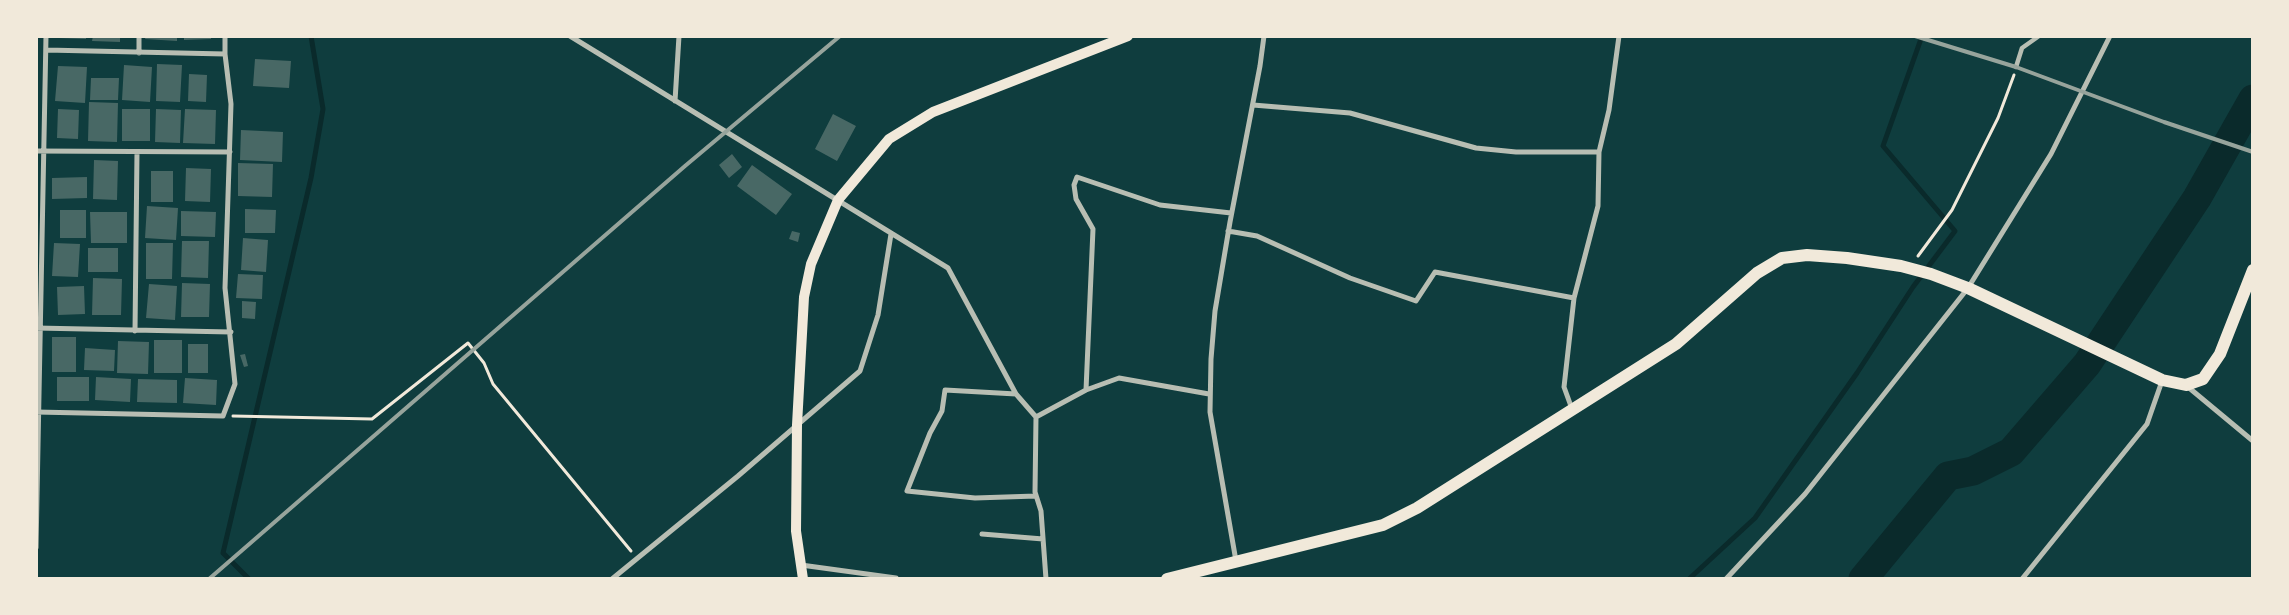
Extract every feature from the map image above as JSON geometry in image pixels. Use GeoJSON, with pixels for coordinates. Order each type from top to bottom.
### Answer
{"type":"FeatureCollection","features":[{"type":"Feature","properties":{"kind":"main road"},"geometry":{"type":"LineString","coordinates":[[802,579],[796,531],[797,425],[804,297],[811,264],[838,200],[889,139],[933,112],[1128,36]]}},
{"type":"Feature","properties":{"kind":"main road"},"geometry":{"type":"LineString","coordinates":[[1167,579],[1383,525],[1417,508],[1495,461],[1572,409],[1676,344],[1756,273],[1782,258],[1807,255],[1847,258],[1910,268],[1932,274],[1968,288],[2162,380],[2186,385],[2203,380],[2220,354],[2253,270]]}},
{"type":"Feature","properties":{"kind":"street"},"geometry":{"type":"LineString","coordinates":[[36,548],[39,242],[45,151],[46,36]]}},
{"type":"Feature","properties":{"kind":"street"},"geometry":{"type":"LineString","coordinates":[[139,53],[140,36]]}},
{"type":"Feature","properties":{"kind":"street"},"geometry":{"type":"LineString","coordinates":[[38,412],[223,416],[235,384],[225,288],[231,104],[225,54],[225,36]]}},
{"type":"Feature","properties":{"kind":"street"},"geometry":{"type":"LineString","coordinates":[[570,36],[948,268],[1016,394],[1036,417],[1036,496],[1041,511],[1046,579]]}},
{"type":"Feature","properties":{"kind":"street"},"geometry":{"type":"LineString","coordinates":[[675,101],[679,36]]}},
{"type":"Feature","properties":{"kind":"street"},"geometry":{"type":"LineString","coordinates":[[1236,562],[1209,394],[1215,311],[1264,36]]}},
{"type":"Feature","properties":{"kind":"street"},"geometry":{"type":"LineString","coordinates":[[1572,409],[1564,388],[1574,298],[1598,206],[1600,152],[1609,110],[1620,36]]}},
{"type":"Feature","properties":{"kind":"street"},"geometry":{"type":"LineString","coordinates":[[2016,67],[2022,48],[2039,36]]}},
{"type":"Feature","properties":{"kind":"street"},"geometry":{"type":"LineString","coordinates":[[1726,579],[1805,494],[1968,288],[2051,154],[2110,36]]}},
{"type":"Feature","properties":{"kind":"street"},"geometry":{"type":"LineString","coordinates":[[46,50],[225,54]]}},
{"type":"Feature","properties":{"kind":"street"},"geometry":{"type":"LineString","coordinates":[[1253,105],[1350,113],[1476,148],[1516,152],[1600,152]]}},
{"type":"Feature","properties":{"kind":"street"},"geometry":{"type":"LineString","coordinates":[[36,151],[230,152]]}},
{"type":"Feature","properties":{"kind":"street"},"geometry":{"type":"LineString","coordinates":[[135,331],[137,152]]}},
{"type":"Feature","properties":{"kind":"street"},"geometry":{"type":"LineString","coordinates":[[1086,390],[1093,229],[1076,199],[1074,185],[1077,177],[1160,205],[1231,213]]}},
{"type":"Feature","properties":{"kind":"street"},"geometry":{"type":"LineString","coordinates":[[1228,231],[1257,236],[1308,257],[1350,278],[1416,301],[1435,272],[1574,298]]}},
{"type":"Feature","properties":{"kind":"street"},"geometry":{"type":"LineString","coordinates":[[612,579],[636,557],[738,476],[860,371],[878,315],[891,234]]}},
{"type":"Feature","properties":{"kind":"street"},"geometry":{"type":"LineString","coordinates":[[38,328],[231,332]]}},
{"type":"Feature","properties":{"kind":"street"},"geometry":{"type":"LineString","coordinates":[[1036,417],[1086,390],[1120,378],[1209,394]]}},
{"type":"Feature","properties":{"kind":"street"},"geometry":{"type":"LineString","coordinates":[[2022,579],[2148,424],[2162,380]]}},
{"type":"Feature","properties":{"kind":"street"},"geometry":{"type":"LineString","coordinates":[[2186,385],[2253,442]]}},
{"type":"Feature","properties":{"kind":"street"},"geometry":{"type":"LineString","coordinates":[[1016,394],[945,390],[942,411],[930,433],[907,492],[975,498],[1036,496]]}},
{"type":"Feature","properties":{"kind":"street"},"geometry":{"type":"LineString","coordinates":[[982,534],[1043,539]]}},
{"type":"Feature","properties":{"kind":"street"},"geometry":{"type":"LineString","coordinates":[[801,565],[896,578]]}},
{"type":"Feature","properties":{"kind":"path"},"geometry":{"type":"LineString","coordinates":[[1910,268],[1952,210],[1998,118],[2016,67]]}},
{"type":"Feature","properties":{"kind":"path"},"geometry":{"type":"LineString","coordinates":[[223,416],[372,419],[468,343],[484,363],[493,384],[636,557]]}},
{"type":"Feature","properties":{"kind":"building"},"geometry":{"type":"Polygon","coordinates":[[[59,36],[86,36],[86,39],[59,38],[59,36]]]}},
{"type":"Feature","properties":{"kind":"building"},"geometry":{"type":"Polygon","coordinates":[[[93,36],[120,36],[120,42],[92,41],[93,36]]]}},
{"type":"Feature","properties":{"kind":"building"},"geometry":{"type":"Polygon","coordinates":[[[146,36],[177,36],[177,41],[145,39],[146,36]]]}},
{"type":"Feature","properties":{"kind":"building"},"geometry":{"type":"Polygon","coordinates":[[[184,36],[211,36],[211,39],[184,40],[184,36]]]}},
{"type":"Feature","properties":{"kind":"building"},"geometry":{"type":"Polygon","coordinates":[[[255,59],[291,61],[289,88],[253,86],[255,59]]]}},
{"type":"Feature","properties":{"kind":"building"},"geometry":{"type":"Polygon","coordinates":[[[157,64],[182,65],[180,102],[156,101],[157,64]]]}},
{"type":"Feature","properties":{"kind":"building"},"geometry":{"type":"Polygon","coordinates":[[[124,65],[152,67],[150,102],[122,100],[124,65]]]}},
{"type":"Feature","properties":{"kind":"building"},"geometry":{"type":"Polygon","coordinates":[[[58,66],[87,67],[85,103],[55,101],[58,66]]]}},
{"type":"Feature","properties":{"kind":"building"},"geometry":{"type":"Polygon","coordinates":[[[189,74],[207,75],[206,102],[188,101],[189,74]]]}},
{"type":"Feature","properties":{"kind":"building"},"geometry":{"type":"Polygon","coordinates":[[[91,78],[119,78],[118,100],[90,100],[91,78]]]}},
{"type":"Feature","properties":{"kind":"building"},"geometry":{"type":"Polygon","coordinates":[[[89,102],[118,103],[117,142],[88,141],[89,102]]]}},
{"type":"Feature","properties":{"kind":"building"},"geometry":{"type":"Polygon","coordinates":[[[58,109],[79,110],[78,139],[57,138],[58,109]]]}},
{"type":"Feature","properties":{"kind":"building"},"geometry":{"type":"Polygon","coordinates":[[[122,109],[150,109],[150,141],[122,141],[122,109]]]}},
{"type":"Feature","properties":{"kind":"building"},"geometry":{"type":"Polygon","coordinates":[[[156,109],[181,110],[180,143],[155,142],[156,109]]]}},
{"type":"Feature","properties":{"kind":"building"},"geometry":{"type":"Polygon","coordinates":[[[185,109],[216,110],[215,144],[183,143],[185,109]]]}},
{"type":"Feature","properties":{"kind":"building"},"geometry":{"type":"Polygon","coordinates":[[[833,114],[856,126],[837,161],[815,149],[833,114]]]}},
{"type":"Feature","properties":{"kind":"building"},"geometry":{"type":"Polygon","coordinates":[[[241,130],[283,132],[282,162],[240,160],[241,130]]]}},
{"type":"Feature","properties":{"kind":"building"},"geometry":{"type":"Polygon","coordinates":[[[732,154],[742,167],[729,178],[719,165],[732,154]]]}},
{"type":"Feature","properties":{"kind":"building"},"geometry":{"type":"Polygon","coordinates":[[[94,160],[118,161],[117,200],[93,199],[94,160]]]}},
{"type":"Feature","properties":{"kind":"building"},"geometry":{"type":"Polygon","coordinates":[[[238,163],[273,164],[272,197],[238,196],[238,163]]]}},
{"type":"Feature","properties":{"kind":"building"},"geometry":{"type":"Polygon","coordinates":[[[752,165],[792,194],[776,215],[737,186],[752,165]]]}},
{"type":"Feature","properties":{"kind":"building"},"geometry":{"type":"Polygon","coordinates":[[[186,168],[211,169],[210,202],[185,201],[186,168]]]}},
{"type":"Feature","properties":{"kind":"building"},"geometry":{"type":"Polygon","coordinates":[[[151,171],[173,171],[173,202],[151,202],[151,171]]]}},
{"type":"Feature","properties":{"kind":"building"},"geometry":{"type":"Polygon","coordinates":[[[87,177],[87,198],[52,199],[52,178],[87,177]]]}},
{"type":"Feature","properties":{"kind":"building"},"geometry":{"type":"Polygon","coordinates":[[[147,206],[178,208],[176,240],[145,238],[147,206]]]}},
{"type":"Feature","properties":{"kind":"building"},"geometry":{"type":"Polygon","coordinates":[[[245,209],[276,210],[275,233],[245,233],[245,209]]]}},
{"type":"Feature","properties":{"kind":"building"},"geometry":{"type":"Polygon","coordinates":[[[60,210],[86,210],[86,238],[60,238],[60,210]]]}},
{"type":"Feature","properties":{"kind":"building"},"geometry":{"type":"Polygon","coordinates":[[[181,211],[216,212],[215,237],[181,236],[181,211]]]}},
{"type":"Feature","properties":{"kind":"building"},"geometry":{"type":"Polygon","coordinates":[[[90,212],[127,212],[127,243],[91,243],[90,212]]]}},
{"type":"Feature","properties":{"kind":"building"},"geometry":{"type":"Polygon","coordinates":[[[792,231],[800,233],[798,242],[789,239],[792,231]]]}},
{"type":"Feature","properties":{"kind":"building"},"geometry":{"type":"Polygon","coordinates":[[[243,238],[268,240],[266,272],[241,270],[243,238]]]}},
{"type":"Feature","properties":{"kind":"building"},"geometry":{"type":"Polygon","coordinates":[[[182,241],[209,241],[208,278],[181,277],[182,241]]]}},
{"type":"Feature","properties":{"kind":"building"},"geometry":{"type":"Polygon","coordinates":[[[54,243],[80,244],[78,277],[52,276],[54,243]]]}},
{"type":"Feature","properties":{"kind":"building"},"geometry":{"type":"Polygon","coordinates":[[[146,243],[173,243],[172,279],[146,279],[146,243]]]}},
{"type":"Feature","properties":{"kind":"building"},"geometry":{"type":"Polygon","coordinates":[[[88,248],[118,248],[118,272],[88,272],[88,248]]]}},
{"type":"Feature","properties":{"kind":"building"},"geometry":{"type":"Polygon","coordinates":[[[238,274],[263,275],[262,299],[236,298],[238,274]]]}},
{"type":"Feature","properties":{"kind":"building"},"geometry":{"type":"Polygon","coordinates":[[[93,278],[122,279],[121,315],[92,315],[93,278]]]}},
{"type":"Feature","properties":{"kind":"building"},"geometry":{"type":"Polygon","coordinates":[[[182,283],[210,284],[209,317],[181,317],[182,283]]]}},
{"type":"Feature","properties":{"kind":"building"},"geometry":{"type":"Polygon","coordinates":[[[149,284],[177,286],[175,320],[146,318],[149,284]]]}},
{"type":"Feature","properties":{"kind":"building"},"geometry":{"type":"Polygon","coordinates":[[[84,286],[85,314],[58,315],[57,287],[84,286]]]}},
{"type":"Feature","properties":{"kind":"building"},"geometry":{"type":"Polygon","coordinates":[[[242,301],[256,302],[255,319],[242,318],[242,301]]]}},
{"type":"Feature","properties":{"kind":"building"},"geometry":{"type":"Polygon","coordinates":[[[52,337],[76,337],[76,372],[52,372],[52,337]]]}},
{"type":"Feature","properties":{"kind":"building"},"geometry":{"type":"Polygon","coordinates":[[[154,340],[182,340],[182,373],[154,373],[154,340]]]}},
{"type":"Feature","properties":{"kind":"building"},"geometry":{"type":"Polygon","coordinates":[[[118,341],[149,342],[148,374],[117,373],[118,341]]]}},
{"type":"Feature","properties":{"kind":"building"},"geometry":{"type":"Polygon","coordinates":[[[188,344],[208,344],[208,373],[188,373],[188,344]]]}},
{"type":"Feature","properties":{"kind":"building"},"geometry":{"type":"Polygon","coordinates":[[[85,348],[115,350],[114,371],[84,370],[85,348]]]}},
{"type":"Feature","properties":{"kind":"building"},"geometry":{"type":"Polygon","coordinates":[[[245,354],[248,366],[244,367],[240,355],[245,354]]]}},
{"type":"Feature","properties":{"kind":"building"},"geometry":{"type":"Polygon","coordinates":[[[57,377],[89,377],[89,401],[57,401],[57,377]]]}},
{"type":"Feature","properties":{"kind":"building"},"geometry":{"type":"Polygon","coordinates":[[[96,377],[131,379],[130,402],[95,400],[96,377]]]}},
{"type":"Feature","properties":{"kind":"building"},"geometry":{"type":"Polygon","coordinates":[[[185,378],[217,380],[216,405],[183,403],[185,378]]]}},
{"type":"Feature","properties":{"kind":"building"},"geometry":{"type":"Polygon","coordinates":[[[138,379],[177,380],[177,403],[137,402],[138,379]]]}},
{"type":"Feature","properties":{"kind":"waterway"},"geometry":{"type":"LineString","coordinates":[[249,579],[223,553],[311,178],[323,109],[311,36]]}},
{"type":"Feature","properties":{"kind":"waterway"},"geometry":{"type":"LineString","coordinates":[[1689,579],[1755,518],[1857,373],[1913,287],[1955,231],[1883,146],[1922,36]]}},
{"type":"Feature","properties":{"kind":"waterway"},"geometry":{"type":"LineString","coordinates":[[1863,579],[1948,476],[1973,471],[2011,452],[2087,364],[2197,198],[2253,99]]}},
{"type":"Feature","properties":{"kind":"railway"},"geometry":{"type":"LineString","coordinates":[[209,579],[685,166],[840,36]]}},
{"type":"Feature","properties":{"kind":"railway"},"geometry":{"type":"LineString","coordinates":[[1915,36],[2016,67],[2164,122],[2253,152]]}}]}
